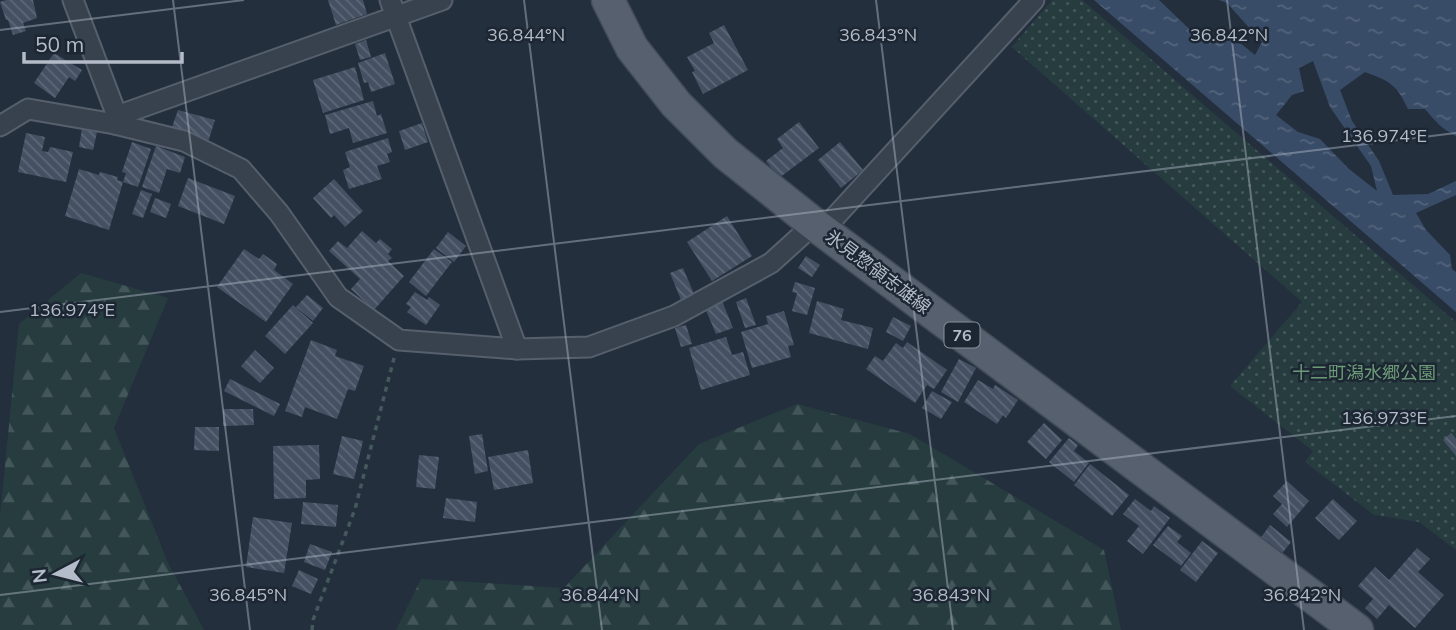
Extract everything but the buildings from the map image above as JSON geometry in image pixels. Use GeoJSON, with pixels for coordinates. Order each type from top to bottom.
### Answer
{"type":"FeatureCollection","features":[{"type":"Feature","properties":{"kind":"main road","name":"氷見惣領志雄線"},"geometry":{"type":"LineString","coordinates":[[608,0],[632,48],[676,104],[725,153],[818,227],[1357,630]]}},
{"type":"Feature","properties":{"kind":"street"},"geometry":{"type":"LineString","coordinates":[[73,0],[116,120]]}},
{"type":"Feature","properties":{"kind":"street"},"geometry":{"type":"LineString","coordinates":[[116,120],[393,8],[442,0]]}},
{"type":"Feature","properties":{"kind":"street"},"geometry":{"type":"LineString","coordinates":[[0,126],[28,109],[116,120],[184,141],[241,169],[279,212],[338,297],[399,340],[517,349],[589,347],[674,316],[771,263],[818,227],[1034,0]]}},
{"type":"Feature","properties":{"kind":"street"},"geometry":{"type":"LineString","coordinates":[[393,8],[517,349]]}},
{"type":"Feature","properties":{"kind":"path"},"geometry":{"type":"LineString","coordinates":[[312,630],[321,597],[355,509],[399,340]]}},
{"type":"Feature","properties":{"kind":"green space","name":"十二町潟水郷公園"},"geometry":{"type":"Polygon","coordinates":[[[1052,0],[1082,0],[1456,322],[1456,550],[1419,522],[1374,515],[1305,462],[1313,451],[1230,386],[1302,302],[1012,47],[1052,0]]]}},
{"type":"Feature","properties":{"kind":"green space"},"geometry":{"type":"Polygon","coordinates":[[[81,273],[168,298],[114,428],[168,563],[204,630],[0,630],[0,516],[19,324],[81,273]]]}},
{"type":"Feature","properties":{"kind":"green space"},"geometry":{"type":"Polygon","coordinates":[[[797,404],[910,434],[1104,550],[1121,630],[396,630],[421,579],[564,588],[699,444],[797,404]]]}},
{"type":"Feature","properties":{"kind":"water"},"geometry":{"type":"Polygon","coordinates":[[[1094,0],[1159,0],[1205,44],[1230,35],[1255,55],[1262,42],[1227,3],[1219,0],[1456,0],[1456,136],[1447,131],[1425,109],[1408,109],[1396,89],[1374,75],[1365,72],[1340,90],[1352,121],[1379,161],[1393,195],[1428,194],[1456,181],[1456,195],[1416,213],[1426,230],[1450,255],[1452,269],[1456,272],[1456,312],[1094,0]],[[1313,61],[1299,68],[1304,91],[1292,95],[1276,115],[1298,132],[1320,139],[1349,169],[1377,191],[1371,166],[1330,107],[1313,61]]]}}]}
